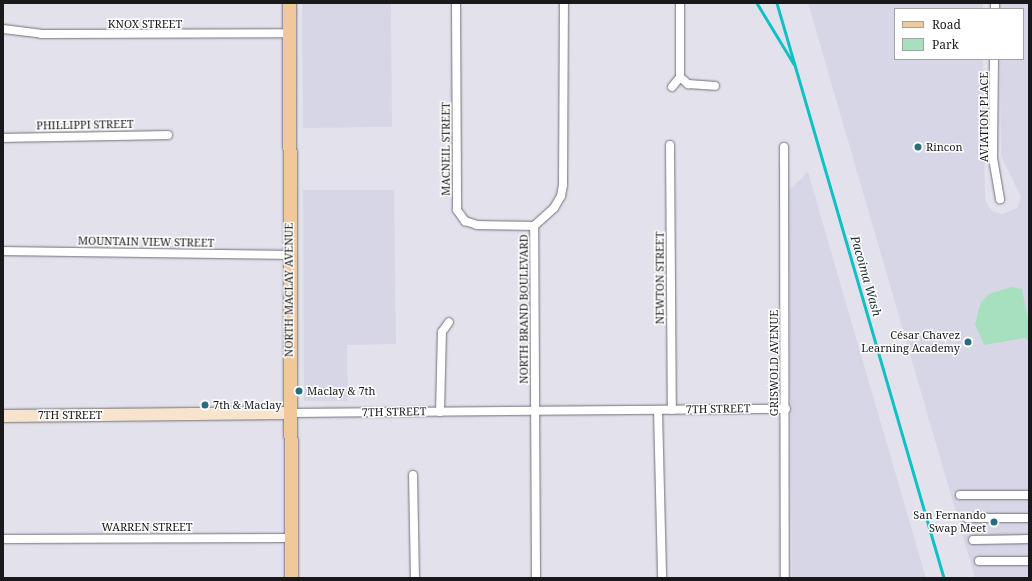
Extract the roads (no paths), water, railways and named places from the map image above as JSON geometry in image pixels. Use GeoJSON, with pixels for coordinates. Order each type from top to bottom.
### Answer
{"type":"FeatureCollection","features":[{"type":"Feature","properties":{"kind":"main road","name":"NORTH MACLAY AVENUE"},"geometry":{"type":"LineString","coordinates":[[289,3],[290,578]]}},
{"type":"Feature","properties":{"kind":"street","name":"MACNEIL STREET"},"geometry":{"type":"LineString","coordinates":[[456,3],[457,210],[465,221],[477,225],[534,226]]}},
{"type":"Feature","properties":{"kind":"street","name":"NORTH BRAND BOULEVARD"},"geometry":{"type":"LineString","coordinates":[[536,578],[534,226],[554,208],[561,196],[563,185],[564,3]]}},
{"type":"Feature","properties":{"kind":"street"},"geometry":{"type":"LineString","coordinates":[[672,86],[680,77],[680,3]]}},
{"type":"Feature","properties":{"kind":"street","name":"KNOX STREET"},"geometry":{"type":"LineString","coordinates":[[3,29],[41,34],[288,33]]}},
{"type":"Feature","properties":{"kind":"street","name":"AVIATION PLACE"},"geometry":{"type":"LineString","coordinates":[[994,60],[993,158],[1000,199]]}},
{"type":"Feature","properties":{"kind":"street"},"geometry":{"type":"LineString","coordinates":[[680,77],[688,84],[715,86]]}},
{"type":"Feature","properties":{"kind":"street","name":"PHILLIPPI STREET"},"geometry":{"type":"LineString","coordinates":[[3,138],[168,135]]}},
{"type":"Feature","properties":{"kind":"street","name":"NEWTON STREET"},"geometry":{"type":"LineString","coordinates":[[670,145],[672,410]]}},
{"type":"Feature","properties":{"kind":"street","name":"GRISWOLD AVENUE"},"geometry":{"type":"LineString","coordinates":[[784,147],[786,409],[785,578]]}},
{"type":"Feature","properties":{"kind":"street","name":"MOUNTAIN VIEW STREET"},"geometry":{"type":"LineString","coordinates":[[3,251],[290,256]]}},
{"type":"Feature","properties":{"kind":"street"},"geometry":{"type":"LineString","coordinates":[[440,412],[442,332],[449,322]]}},
{"type":"Feature","properties":{"kind":"street","name":"7TH STREET"},"geometry":{"type":"LineString","coordinates":[[3,416],[786,409]]}},
{"type":"Feature","properties":{"kind":"street"},"geometry":{"type":"LineString","coordinates":[[658,410],[662,578]]}},
{"type":"Feature","properties":{"kind":"street"},"geometry":{"type":"LineString","coordinates":[[413,475],[415,578]]}},
{"type":"Feature","properties":{"kind":"street"},"geometry":{"type":"LineString","coordinates":[[960,495],[1029,495]]}},
{"type":"Feature","properties":{"kind":"street"},"geometry":{"type":"LineString","coordinates":[[967,518],[1029,518]]}},
{"type":"Feature","properties":{"kind":"street","name":"WARREN STREET"},"geometry":{"type":"LineString","coordinates":[[3,539],[290,538]]}},
{"type":"Feature","properties":{"kind":"street"},"geometry":{"type":"LineString","coordinates":[[973,540],[1029,540]]}},
{"type":"Feature","properties":{"kind":"street"},"geometry":{"type":"LineString","coordinates":[[979,561],[1029,561]]}},
{"type":"Feature","properties":{"kind":"waterway"},"geometry":{"type":"LineString","coordinates":[[757,3],[794,64]]}},
{"type":"Feature","properties":{"kind":"waterway","name":"Pacoima Wash"},"geometry":{"type":"LineString","coordinates":[[777,3],[944,578]]}},
{"type":"Feature","properties":{"kind":"place","name":"Rincon"},"geometry":{"type":"Point","coordinates":[918,147]}},
{"type":"Feature","properties":{"kind":"place","name":"César Chavez Learning Academy"},"geometry":{"type":"Point","coordinates":[968,342]}},
{"type":"Feature","properties":{"kind":"place","name":"Maclay & 7th"},"geometry":{"type":"Point","coordinates":[299,391]}},
{"type":"Feature","properties":{"kind":"place","name":"7th & Maclay"},"geometry":{"type":"Point","coordinates":[205,405]}},
{"type":"Feature","properties":{"kind":"place","name":"San Fernando Swap Meet"},"geometry":{"type":"Point","coordinates":[994,522]}}]}
